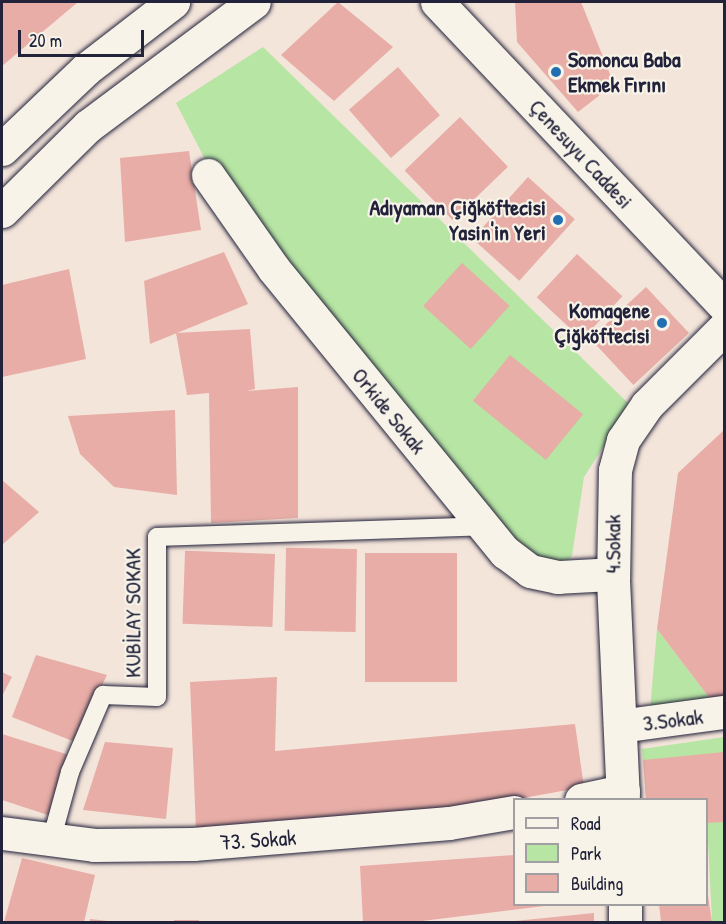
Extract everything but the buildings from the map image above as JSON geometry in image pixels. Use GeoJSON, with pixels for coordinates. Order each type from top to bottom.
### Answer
{"type":"FeatureCollection","features":[{"type":"Feature","properties":{"kind":"street"},"geometry":{"type":"LineString","coordinates":[[2,149],[86,69],[173,2]]}},
{"type":"Feature","properties":{"kind":"street"},"geometry":{"type":"LineString","coordinates":[[2,211],[88,126],[254,2]]}},
{"type":"Feature","properties":{"kind":"street","name":"Çenesuyu Caddesi"},"geometry":{"type":"LineString","coordinates":[[437,2],[724,305]]}},
{"type":"Feature","properties":{"kind":"street","name":"Orkide Sokak"},"geometry":{"type":"LineString","coordinates":[[208,175],[273,268],[483,526],[530,571],[558,577],[613,574]]}},
{"type":"Feature","properties":{"kind":"street","name":"4.Sokak"},"geometry":{"type":"LineString","coordinates":[[623,795],[613,574],[615,470],[623,440],[647,405],[724,328]]}},
{"type":"Feature","properties":{"kind":"street","name":"3.Sokak"},"geometry":{"type":"LineString","coordinates":[[620,726],[724,712]]}},
{"type":"Feature","properties":{"kind":"street"},"geometry":{"type":"LineString","coordinates":[[598,798],[623,795]]}},
{"type":"Feature","properties":{"kind":"street","name":"73. Sokak"},"geometry":{"type":"LineString","coordinates":[[2,833],[94,845],[272,839],[513,812]]}},
{"type":"Feature","properties":{"kind":"street"},"geometry":{"type":"LineString","coordinates":[[625,906],[625,922]]}},
{"type":"Feature","properties":{"kind":"lane","name":"KUBİLAY SOKAK"},"geometry":{"type":"LineString","coordinates":[[51,840],[70,772],[103,695],[157,697],[157,537],[483,526]]}},
{"type":"Feature","properties":{"kind":"green space"},"geometry":{"type":"Polygon","coordinates":[[[263,47],[630,405],[584,477],[572,556],[565,563],[527,563],[212,173],[176,103],[263,47]]]}},
{"type":"Feature","properties":{"kind":"green space"},"geometry":{"type":"Polygon","coordinates":[[[657,629],[714,704],[650,710],[657,629]]]}},
{"type":"Feature","properties":{"kind":"green space"},"geometry":{"type":"Polygon","coordinates":[[[724,737],[724,922],[712,922],[708,798],[646,798],[642,749],[724,737]]]}},
{"type":"Feature","properties":{"kind":"place","name":"Somoncu Baba Ekmek Fırını"},"geometry":{"type":"Point","coordinates":[556,72]}},
{"type":"Feature","properties":{"kind":"place","name":"Adıyaman Çiğköftecisi Yasin'in Yeri"},"geometry":{"type":"Point","coordinates":[558,220]}},
{"type":"Feature","properties":{"kind":"place","name":"Komagene Çiğköftecisi"},"geometry":{"type":"Point","coordinates":[662,323]}}]}
